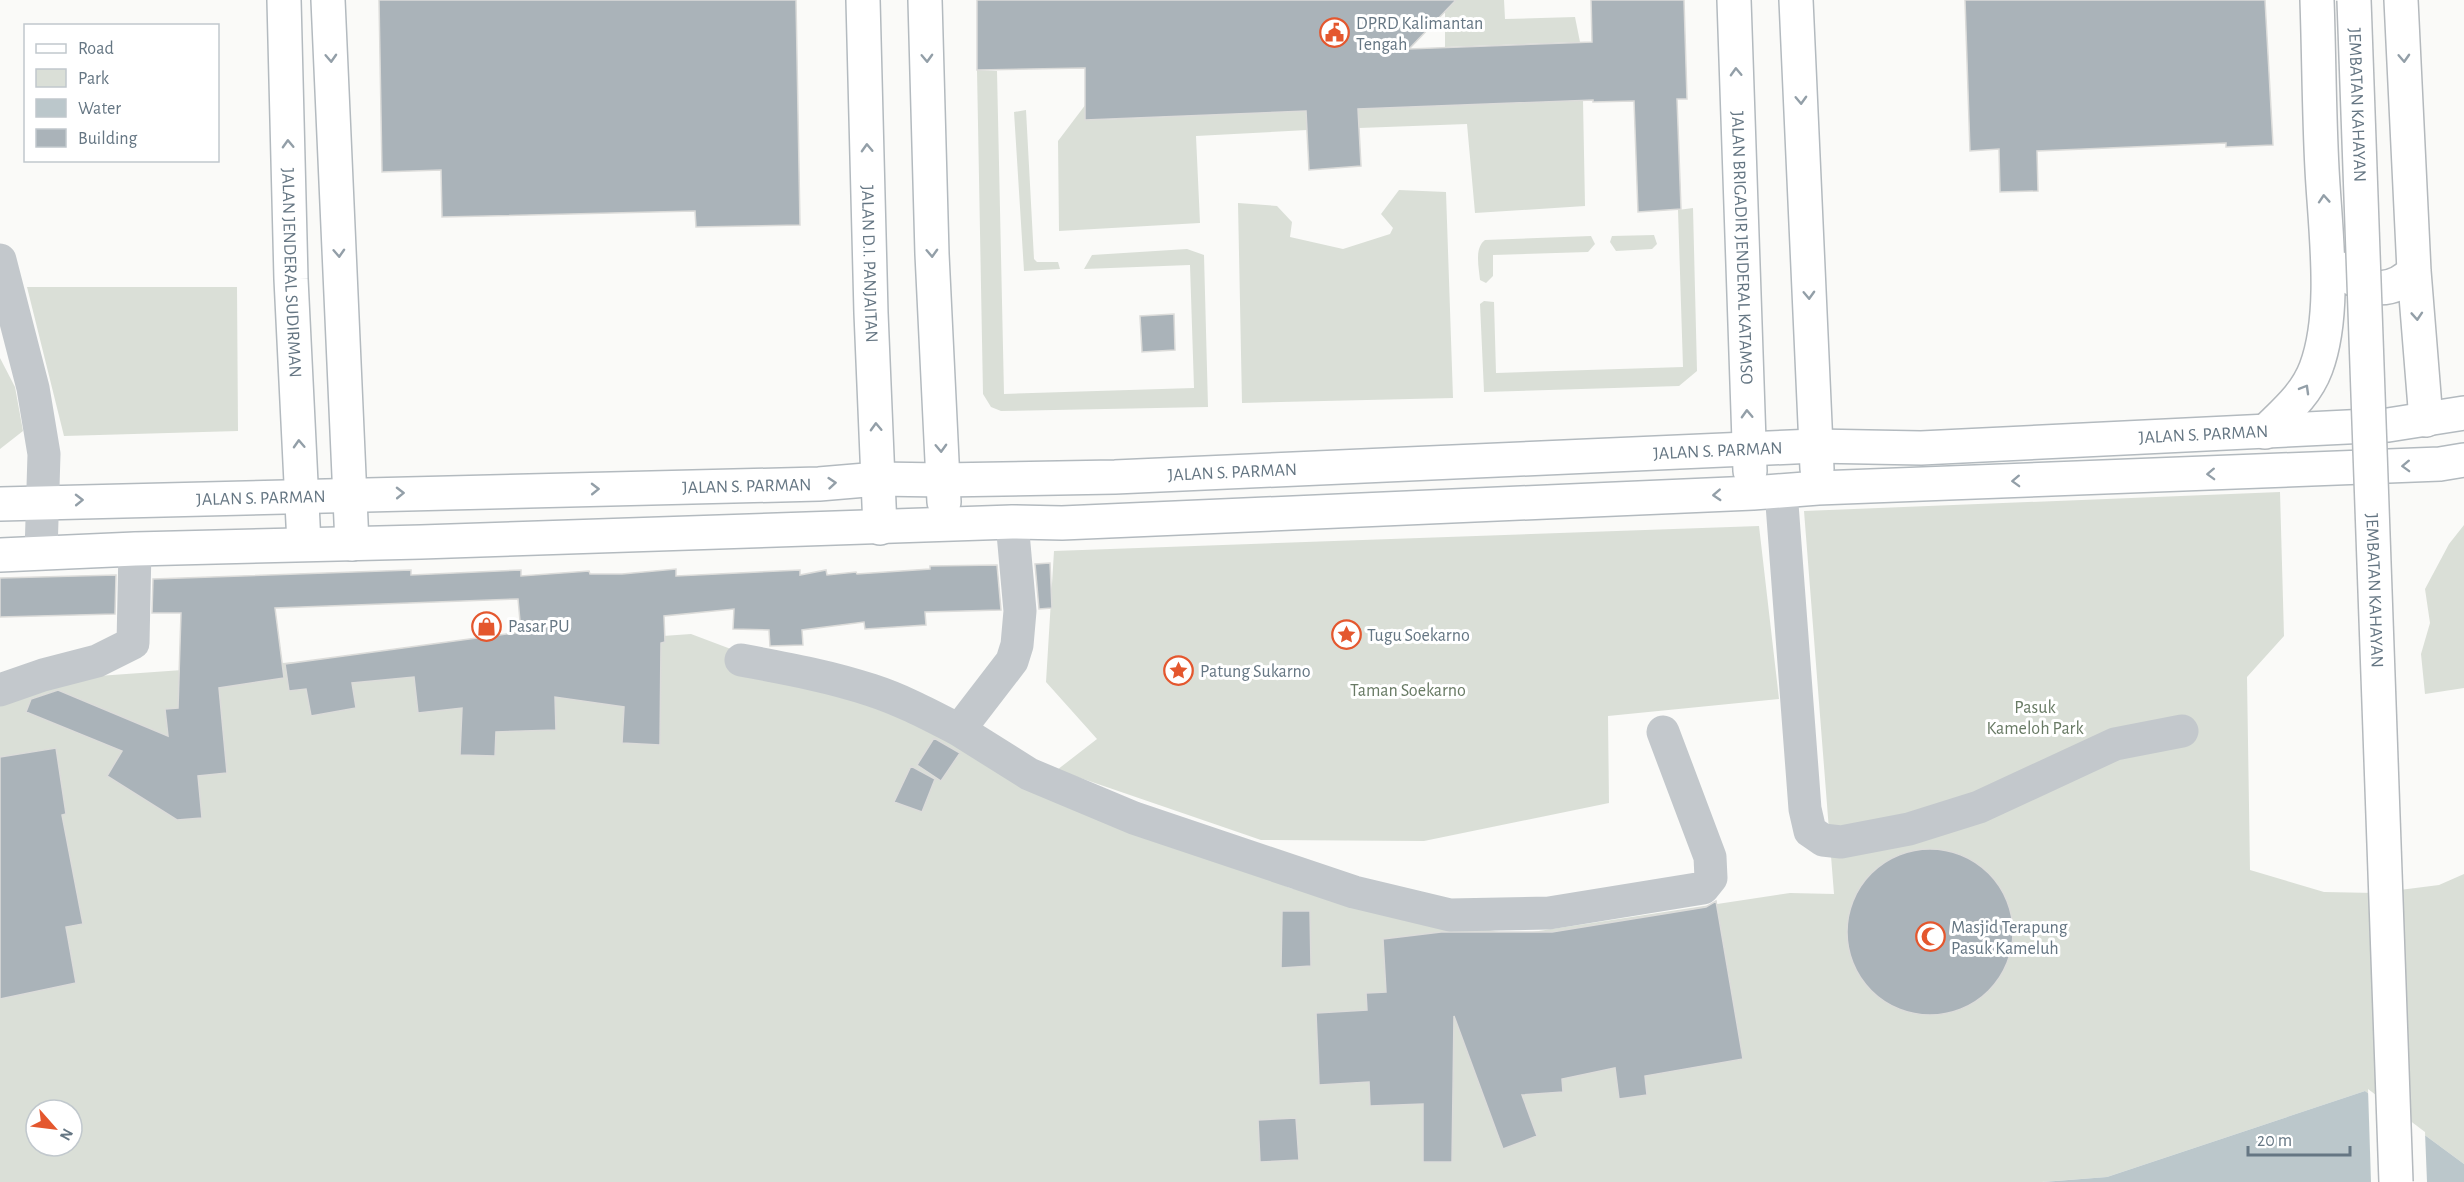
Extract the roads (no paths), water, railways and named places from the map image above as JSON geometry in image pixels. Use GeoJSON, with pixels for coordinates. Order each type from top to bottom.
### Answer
{"type":"FeatureCollection","features":[{"type":"Feature","properties":{"kind":"main road","name":"JALAN JENDERAL SUDIRMAN"},"geometry":{"type":"LineString","coordinates":[[284,0],[291,279],[304,544]]}},
{"type":"Feature","properties":{"kind":"main road"},"geometry":{"type":"LineString","coordinates":[[328,0],[352,544]]}},
{"type":"Feature","properties":{"kind":"main road","name":"JALAN D.I. PANJAITAN"},"geometry":{"type":"LineString","coordinates":[[863,0],[880,528]]}},
{"type":"Feature","properties":{"kind":"main road"},"geometry":{"type":"LineString","coordinates":[[925,0],[932,254],[945,525]]}},
{"type":"Feature","properties":{"kind":"main road","name":"JALAN BRIGADIR JENDERAL KATAMSO"},"geometry":{"type":"LineString","coordinates":[[1734,0],[1748,449],[1767,492]]}},
{"type":"Feature","properties":{"kind":"main road"},"geometry":{"type":"LineString","coordinates":[[1796,0],[1818,488]]}},
{"type":"Feature","properties":{"kind":"main road"},"geometry":{"type":"LineString","coordinates":[[2265,432],[2302,396],[2316,369],[2326,329],[2326,245],[2318,0]]}},
{"type":"Feature","properties":{"kind":"main road","name":"JEMBATAN KAHAYAN"},"geometry":{"type":"LineString","coordinates":[[2354,0],[2396,1182]]}},
{"type":"Feature","properties":{"kind":"main road"},"geometry":{"type":"LineString","coordinates":[[2401,0],[2414,271],[2426,420]]}},
{"type":"Feature","properties":{"kind":"main road"},"geometry":{"type":"LineString","coordinates":[[2326,245],[2349,278],[2373,288],[2386,288],[2404,282],[2414,271]]}},
{"type":"Feature","properties":{"kind":"main road","name":"JALAN S. PARMAN"},"geometry":{"type":"LineString","coordinates":[[0,504],[41,501],[819,484],[878,479],[1115,477],[1815,446],[1921,448],[2388,425],[2464,413]]}},
{"type":"Feature","properties":{"kind":"main road"},"geometry":{"type":"LineString","coordinates":[[0,555],[1012,522],[1062,523],[1818,488],[2241,473],[2440,464],[2464,460]]}},
{"type":"Feature","properties":{"kind":"street"},"geometry":{"type":"LineString","coordinates":[[0,260],[33,388],[44,454],[41,553]]}},
{"type":"Feature","properties":{"kind":"street"},"geometry":{"type":"LineString","coordinates":[[1767,492],[1805,809],[1810,831],[1823,840],[1840,843],[1909,829],[1979,807],[2115,744],[2182,731]]}},
{"type":"Feature","properties":{"kind":"street"},"geometry":{"type":"LineString","coordinates":[[959,730],[1012,661],[1017,645],[1020,611],[1012,522]]}},
{"type":"Feature","properties":{"kind":"street"},"geometry":{"type":"LineString","coordinates":[[0,690],[43,675],[97,662],[133,643],[135,549]]}},
{"type":"Feature","properties":{"kind":"street"},"geometry":{"type":"LineString","coordinates":[[741,660],[808,673],[870,690],[912,706],[959,730],[1029,774],[1134,818],[1354,892],[1450,915],[1549,913],[1702,888],[1711,878],[1710,857],[1663,732]]}},
{"type":"Feature","properties":{"kind":"water"},"geometry":{"type":"Polygon","coordinates":[[[2365,1091],[2464,1164],[2464,1182],[2043,1182],[2107,1177],[2365,1091]]]}},
{"type":"Feature","properties":{"kind":"place","name":"DPRD Kalimantan Tengah"},"geometry":{"type":"Point","coordinates":[1335,33]}},
{"type":"Feature","properties":{"kind":"place","name":"Pasar PU"},"geometry":{"type":"Point","coordinates":[487,626]}},
{"type":"Feature","properties":{"kind":"place","name":"Tugu Soekarno"},"geometry":{"type":"Point","coordinates":[1346,635]}},
{"type":"Feature","properties":{"kind":"place","name":"Patung Sukarno"},"geometry":{"type":"Point","coordinates":[1179,671]}},
{"type":"Feature","properties":{"kind":"place","name":"Masjid Terapung Pasuk Kameluh"},"geometry":{"type":"Point","coordinates":[1930,937]}},
{"type":"Feature","properties":{"kind":"park label","name":"Taman Soekarno"},"geometry":{"type":"Point","coordinates":[1408,690]}},
{"type":"Feature","properties":{"kind":"park label","name":"Pasuk Kameloh Park"},"geometry":{"type":"Point","coordinates":[2035,717]}}]}
